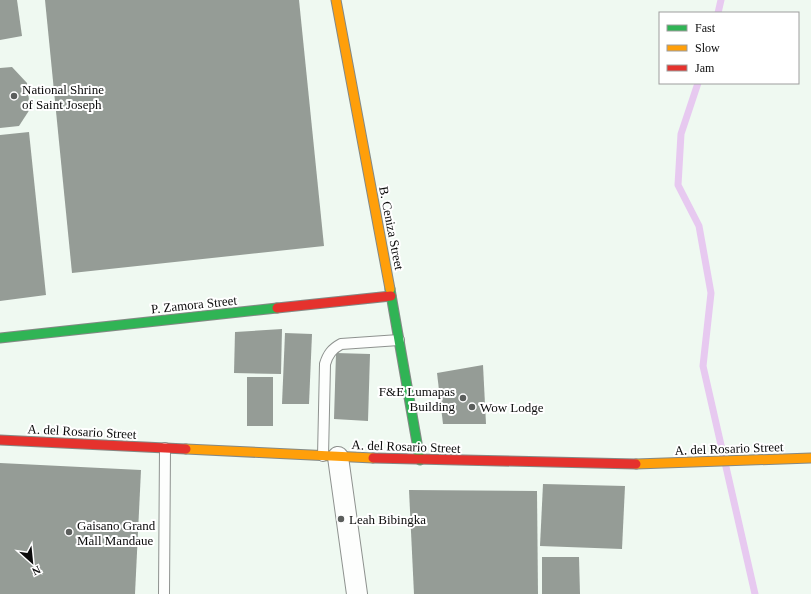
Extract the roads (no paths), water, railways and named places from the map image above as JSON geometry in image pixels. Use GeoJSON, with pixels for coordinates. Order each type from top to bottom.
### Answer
{"type":"FeatureCollection","features":[{"type":"Feature","properties":{"kind":"street","name":"B. Ceniza Street"},"geometry":{"type":"LineString","coordinates":[[336,0],[420,460]]}},
{"type":"Feature","properties":{"kind":"street","name":"P. Zamora Street"},"geometry":{"type":"LineString","coordinates":[[0,338],[391,296]]}},
{"type":"Feature","properties":{"kind":"street","name":"A. del Rosario Street"},"geometry":{"type":"LineString","coordinates":[[0,440],[420,460],[644,464],[811,458]]}},
{"type":"Feature","properties":{"kind":"street"},"geometry":{"type":"LineString","coordinates":[[330,456],[357,594]]}},
{"type":"Feature","properties":{"kind":"lane"},"geometry":{"type":"LineString","coordinates":[[330,456],[325,364],[328,355],[334,348],[341,344],[399,340]]}},
{"type":"Feature","properties":{"kind":"lane"},"geometry":{"type":"LineString","coordinates":[[164,594],[165,448]]}},
{"type":"Feature","properties":{"kind":"waterway"},"geometry":{"type":"LineString","coordinates":[[718,12],[721,0]]}},
{"type":"Feature","properties":{"kind":"waterway"},"geometry":{"type":"LineString","coordinates":[[698,84],[681,134],[678,185],[699,226],[711,293],[703,366],[755,594]]}},
{"type":"Feature","properties":{"kind":"place","name":"National Shrine of Saint Joseph"},"geometry":{"type":"Point","coordinates":[14,96]}},
{"type":"Feature","properties":{"kind":"place","name":"F&E Lumapas Building"},"geometry":{"type":"Point","coordinates":[463,398]}},
{"type":"Feature","properties":{"kind":"place","name":"Wow Lodge"},"geometry":{"type":"Point","coordinates":[472,407]}},
{"type":"Feature","properties":{"kind":"place","name":"Leah Bibingka"},"geometry":{"type":"Point","coordinates":[341,519]}},
{"type":"Feature","properties":{"kind":"place","name":"Gaisano Grand Mall Mandaue"},"geometry":{"type":"Point","coordinates":[69,532]}}]}
